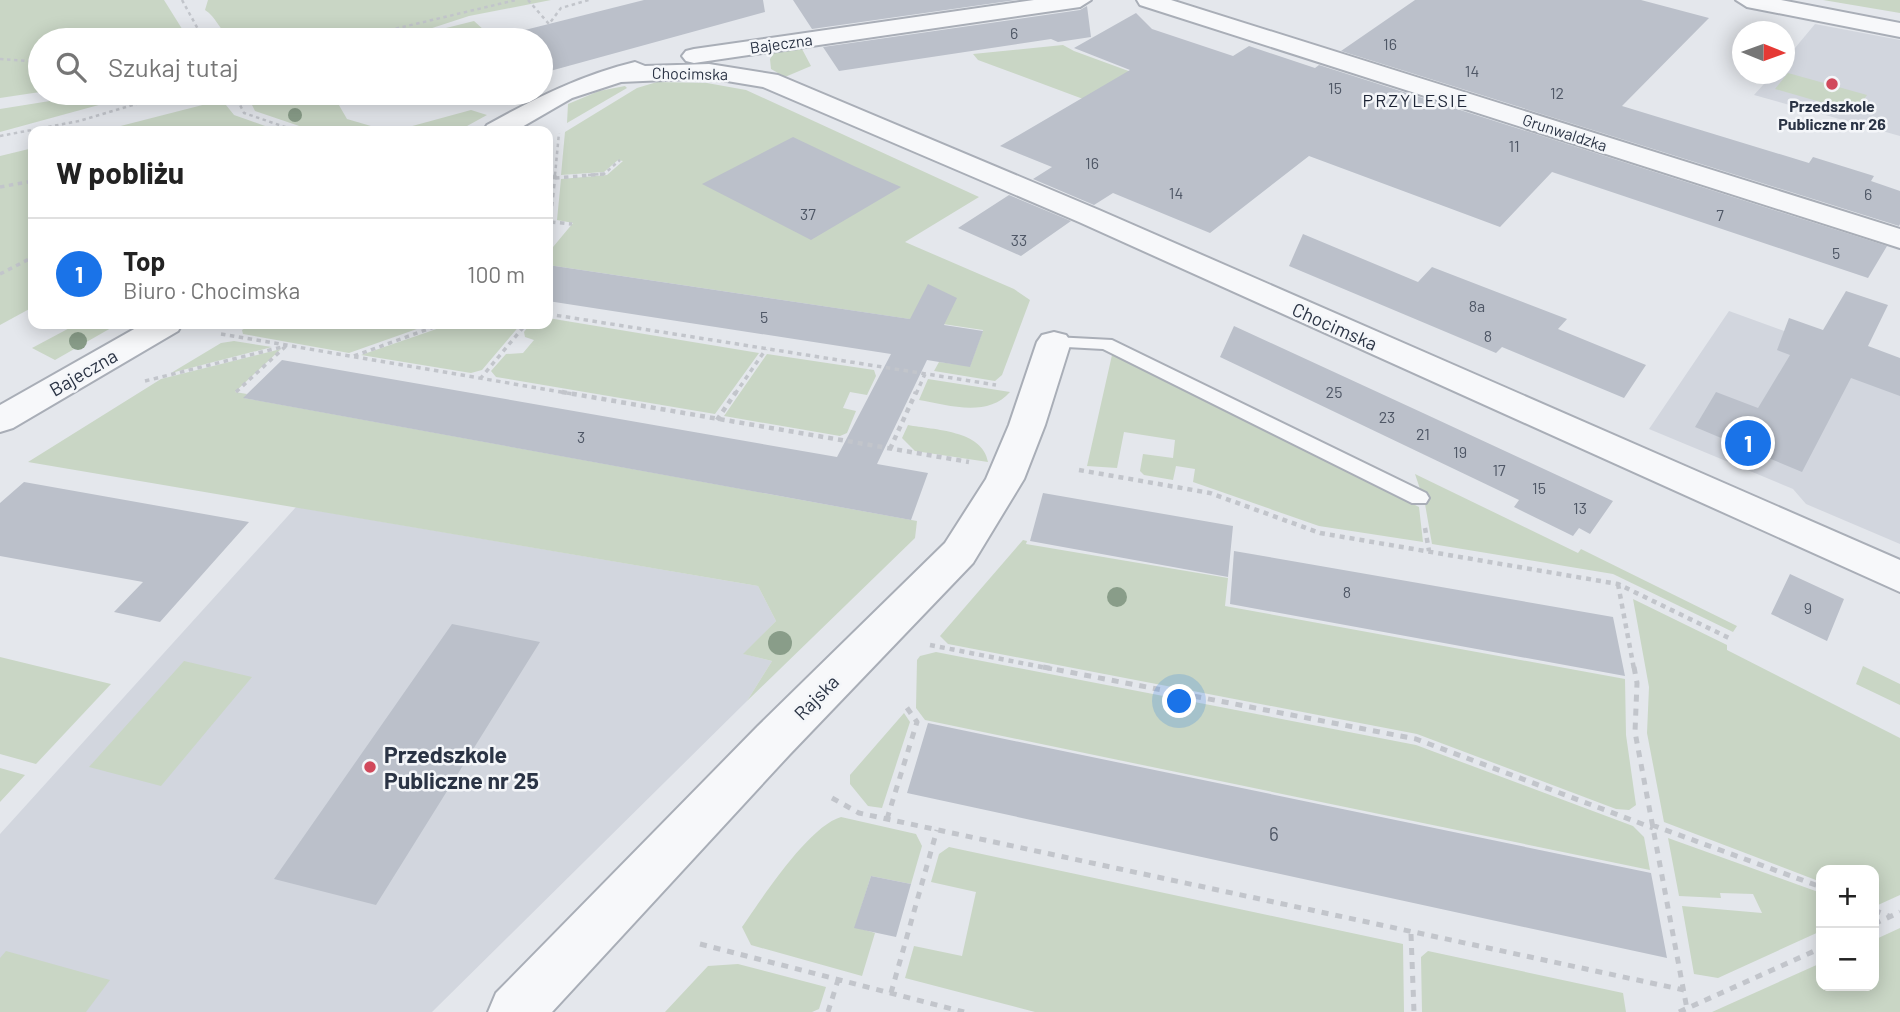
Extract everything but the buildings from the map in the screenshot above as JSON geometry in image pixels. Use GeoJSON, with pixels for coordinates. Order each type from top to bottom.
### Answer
{"type":"FeatureCollection","features":[{"type":"Feature","properties":{"kind":"street","name":"Bajeczna"},"geometry":{"type":"LineString","coordinates":[[553,99],[610,75],[677,59],[1080,0]]}},
{"type":"Feature","properties":{"kind":"street","name":"Grunwaldzka"},"geometry":{"type":"LineString","coordinates":[[1148,0],[1900,239]]}},
{"type":"Feature","properties":{"kind":"street","name":"Grunwaldzka"},"geometry":{"type":"LineString","coordinates":[[1204,0],[1229,25]]}},
{"type":"Feature","properties":{"kind":"street"},"geometry":{"type":"LineString","coordinates":[[1747,0],[1900,30]]}},
{"type":"Feature","properties":{"kind":"street","name":"Chocimska"},"geometry":{"type":"LineString","coordinates":[[769,80],[758,71],[756,58],[770,45]]}},
{"type":"Feature","properties":{"kind":"street","name":"Chocimska"},"geometry":{"type":"LineString","coordinates":[[610,75],[697,70],[769,80],[1089,216],[1900,577]]}},
{"type":"Feature","properties":{"kind":"street","name":"Bajeczna"},"geometry":{"type":"LineString","coordinates":[[504,126],[542,105]]}},
{"type":"Feature","properties":{"kind":"street","name":"Bajeczna"},"geometry":{"type":"LineString","coordinates":[[0,420],[157,329]]}},
{"type":"Feature","properties":{"kind":"street","name":"Rajska"},"geometry":{"type":"LineString","coordinates":[[515,1012],[774,740],[959,553],[981,526],[1010,469],[1039,392],[1054,342]]}},
{"type":"Feature","properties":{"kind":"lane"},"geometry":{"type":"LineString","coordinates":[[1054,342],[1106,344],[1419,498]]}},
{"type":"Feature","properties":{"kind":"path"},"geometry":{"type":"LineString","coordinates":[[182,0],[197,28]]}},
{"type":"Feature","properties":{"kind":"path"},"geometry":{"type":"LineString","coordinates":[[398,28],[516,0]]}},
{"type":"Feature","properties":{"kind":"path"},"geometry":{"type":"LineString","coordinates":[[528,0],[549,24],[561,8],[589,0]]}},
{"type":"Feature","properties":{"kind":"path"},"geometry":{"type":"LineString","coordinates":[[0,59],[28,61]]}},
{"type":"Feature","properties":{"kind":"path"},"geometry":{"type":"LineString","coordinates":[[51,126],[79,121],[133,105]]}},
{"type":"Feature","properties":{"kind":"path"},"geometry":{"type":"LineString","coordinates":[[240,105],[244,113],[282,126]]}},
{"type":"Feature","properties":{"kind":"path"},"geometry":{"type":"LineString","coordinates":[[0,135],[28,130]]}},
{"type":"Feature","properties":{"kind":"path"},"geometry":{"type":"LineString","coordinates":[[553,200],[560,131]]}},
{"type":"Feature","properties":{"kind":"path"},"geometry":{"type":"LineString","coordinates":[[555,177],[604,174],[620,160]]}},
{"type":"Feature","properties":{"kind":"path"},"geometry":{"type":"LineString","coordinates":[[0,187],[28,182]]}},
{"type":"Feature","properties":{"kind":"path"},"geometry":{"type":"LineString","coordinates":[[553,222],[572,224]]}},
{"type":"Feature","properties":{"kind":"path"},"geometry":{"type":"LineString","coordinates":[[0,274],[28,260]]}},
{"type":"Feature","properties":{"kind":"path"},"geometry":{"type":"LineString","coordinates":[[553,315],[1039,392]]}},
{"type":"Feature","properties":{"kind":"path"},"geometry":{"type":"LineString","coordinates":[[351,357],[428,329]]}},
{"type":"Feature","properties":{"kind":"path"},"geometry":{"type":"LineString","coordinates":[[480,379],[522,329]]}},
{"type":"Feature","properties":{"kind":"path"},"geometry":{"type":"LineString","coordinates":[[221,334],[1010,469]]}},
{"type":"Feature","properties":{"kind":"path"},"geometry":{"type":"LineString","coordinates":[[141,383],[287,346]]}},
{"type":"Feature","properties":{"kind":"path"},"geometry":{"type":"LineString","coordinates":[[236,392],[287,346]]}},
{"type":"Feature","properties":{"kind":"path"},"geometry":{"type":"LineString","coordinates":[[717,420],[766,349]]}},
{"type":"Feature","properties":{"kind":"path"},"geometry":{"type":"LineString","coordinates":[[890,449],[925,374]]}},
{"type":"Feature","properties":{"kind":"path"},"geometry":{"type":"LineString","coordinates":[[1079,470],[1210,493],[1320,533],[1618,584],[1729,638]]}},
{"type":"Feature","properties":{"kind":"path"},"geometry":{"type":"LineString","coordinates":[[1618,584],[1637,683],[1636,732],[1687,1009]]}},
{"type":"Feature","properties":{"kind":"path"},"geometry":{"type":"LineString","coordinates":[[925,644],[1416,739],[1816,885]]}},
{"type":"Feature","properties":{"kind":"path"},"geometry":{"type":"LineString","coordinates":[[887,819],[918,722],[905,705]]}},
{"type":"Feature","properties":{"kind":"path"},"geometry":{"type":"LineString","coordinates":[[832,798],[859,813],[1412,934],[1684,990]]}},
{"type":"Feature","properties":{"kind":"path"},"geometry":{"type":"LineString","coordinates":[[891,993],[937,830]]}},
{"type":"Feature","properties":{"kind":"path"},"geometry":{"type":"LineString","coordinates":[[1879,911],[1890,916]]}},
{"type":"Feature","properties":{"kind":"path"},"geometry":{"type":"LineString","coordinates":[[1879,922],[1900,912]]}},
{"type":"Feature","properties":{"kind":"path"},"geometry":{"type":"LineString","coordinates":[[1412,934],[1414,1012]]}},
{"type":"Feature","properties":{"kind":"path"},"geometry":{"type":"LineString","coordinates":[[700,944],[964,1012]]}},
{"type":"Feature","properties":{"kind":"path"},"geometry":{"type":"LineString","coordinates":[[1679,1012],[1816,950]]}},
{"type":"Feature","properties":{"kind":"path"},"geometry":{"type":"LineString","coordinates":[[828,1012],[838,980]]}},
{"type":"Feature","properties":{"kind":"shaded area","name":"Przedszkole Publiczne nr 26"},"geometry":{"type":"Polygon","coordinates":[[[1815,24],[1900,40],[1900,136],[1754,95],[1764,84],[1795,84],[1795,48],[1815,24]]]}},
{"type":"Feature","properties":{"kind":"shaded area"},"geometry":{"type":"Polygon","coordinates":[[[1729,311],[1900,373],[1900,544],[1806,504],[1793,489],[1649,429],[1729,311]]]}},
{"type":"Feature","properties":{"kind":"shaded area","name":"Przedszkole Publiczne nr 25"},"geometry":{"type":"Polygon","coordinates":[[[296,507],[758,586],[776,621],[744,654],[772,661],[747,701],[432,1012],[0,1012],[0,834],[296,507]]]}},
{"type":"Feature","properties":{"kind":"green space"},"geometry":{"type":"Polygon","coordinates":[[[0,0],[164,0],[182,28],[28,28],[28,94],[0,98],[0,0]]]}},
{"type":"Feature","properties":{"kind":"green space"},"geometry":{"type":"Polygon","coordinates":[[[208,0],[551,0],[469,16],[432,28],[221,28],[205,10],[208,0]]]}},
{"type":"Feature","properties":{"kind":"green space"},"geometry":{"type":"Polygon","coordinates":[[[1823,0],[1900,0],[1900,13],[1823,0]]]}},
{"type":"Feature","properties":{"kind":"green space"},"geometry":{"type":"Polygon","coordinates":[[[474,21],[482,28],[446,28],[474,21]]]}},
{"type":"Feature","properties":{"kind":"green space"},"geometry":{"type":"Polygon","coordinates":[[[1063,45],[1164,84],[1118,112],[978,60],[973,54],[1063,45]]]}},
{"type":"Feature","properties":{"kind":"green space"},"geometry":{"type":"Polygon","coordinates":[[[802,49],[811,66],[785,77],[771,69],[770,59],[774,53],[802,49]]]}},
{"type":"Feature","properties":{"kind":"green space"},"geometry":{"type":"Polygon","coordinates":[[[1795,75],[1867,95],[1855,112],[1775,89],[1779,84],[1795,84],[1795,75]]]}},
{"type":"Feature","properties":{"kind":"green space"},"geometry":{"type":"Polygon","coordinates":[[[657,82],[707,83],[746,90],[979,197],[905,242],[1014,289],[1030,300],[1002,375],[995,381],[934,371],[939,362],[970,366],[983,330],[553,266],[553,247],[573,223],[557,220],[561,179],[607,175],[623,161],[618,160],[604,172],[561,175],[565,132],[637,88],[657,82]]]}},
{"type":"Feature","properties":{"kind":"green space"},"geometry":{"type":"Polygon","coordinates":[[[625,86],[627,88],[567,123],[568,104],[599,91],[625,86]]]}},
{"type":"Feature","properties":{"kind":"green space"},"geometry":{"type":"Polygon","coordinates":[[[28,105],[99,105],[0,132],[0,109],[28,105]]]}},
{"type":"Feature","properties":{"kind":"green space"},"geometry":{"type":"Polygon","coordinates":[[[202,105],[226,105],[234,115],[265,126],[121,126],[202,105]]]}},
{"type":"Feature","properties":{"kind":"green space"},"geometry":{"type":"Polygon","coordinates":[[[252,105],[339,105],[347,119],[371,126],[299,126],[255,111],[252,105]]]}},
{"type":"Feature","properties":{"kind":"green space"},"geometry":{"type":"Polygon","coordinates":[[[471,110],[487,115],[467,126],[412,126],[471,110]]]}},
{"type":"Feature","properties":{"kind":"green space"},"geometry":{"type":"Polygon","coordinates":[[[28,149],[28,310],[0,325],[0,156],[28,149]]]}},
{"type":"Feature","properties":{"kind":"green space"},"geometry":{"type":"Polygon","coordinates":[[[553,319],[759,353],[715,414],[496,377],[491,371],[506,354],[523,353],[534,340],[525,337],[526,329],[553,329],[553,319]]]}},
{"type":"Feature","properties":{"kind":"green space"},"geometry":{"type":"Polygon","coordinates":[[[68,329],[109,329],[55,360],[32,348],[68,329]]]}},
{"type":"Feature","properties":{"kind":"green space"},"geometry":{"type":"Polygon","coordinates":[[[417,329],[349,353],[243,334],[242,330],[417,329]]]}},
{"type":"Feature","properties":{"kind":"green space"},"geometry":{"type":"Polygon","coordinates":[[[436,329],[517,329],[482,370],[471,373],[361,355],[436,329]]]}},
{"type":"Feature","properties":{"kind":"green space"},"geometry":{"type":"Polygon","coordinates":[[[234,341],[272,347],[171,373],[221,343],[234,341]]]}},
{"type":"Feature","properties":{"kind":"green space"},"geometry":{"type":"Polygon","coordinates":[[[281,349],[235,392],[247,394],[244,398],[917,521],[915,538],[747,701],[772,661],[743,654],[776,621],[758,586],[28,462],[161,379],[281,349]]]}},
{"type":"Feature","properties":{"kind":"green space"},"geometry":{"type":"Polygon","coordinates":[[[767,354],[874,370],[876,376],[867,395],[850,392],[843,408],[856,411],[847,433],[840,436],[724,416],[767,354]]]}},
{"type":"Feature","properties":{"kind":"green space"},"geometry":{"type":"Polygon","coordinates":[[[1112,355],[1147,369],[1419,507],[1423,542],[1319,526],[1193,482],[1195,469],[1176,466],[1173,480],[1144,475],[1140,471],[1143,454],[1173,458],[1175,440],[1124,432],[1117,468],[1087,466],[1112,355]]]}},
{"type":"Feature","properties":{"kind":"green space"},"geometry":{"type":"Polygon","coordinates":[[[928,379],[1010,392],[990,405],[954,407],[919,400],[928,379]]]}},
{"type":"Feature","properties":{"kind":"green space"},"geometry":{"type":"Polygon","coordinates":[[[908,425],[943,430],[967,438],[977,443],[984,451],[988,462],[915,451],[902,438],[908,425]]]}},
{"type":"Feature","properties":{"kind":"green space"},"geometry":{"type":"Polygon","coordinates":[[[1415,474],[1578,553],[1581,549],[1737,626],[1733,632],[1613,574],[1432,544],[1425,504],[1415,474]]]}},
{"type":"Feature","properties":{"kind":"green space"},"geometry":{"type":"Polygon","coordinates":[[[1023,540],[1027,541],[1026,544],[1228,578],[1225,606],[1625,679],[1626,735],[1636,805],[1629,810],[1616,809],[1417,734],[948,644],[940,636],[1023,540]]]}},
{"type":"Feature","properties":{"kind":"green space"},"geometry":{"type":"Polygon","coordinates":[[[1633,599],[1727,645],[1727,650],[1900,738],[1900,895],[1879,905],[1879,865],[1816,865],[1816,880],[1664,822],[1647,733],[1649,687],[1633,599]]]}},
{"type":"Feature","properties":{"kind":"green space"},"geometry":{"type":"Polygon","coordinates":[[[936,652],[1416,745],[1633,826],[1644,837],[1650,870],[925,720],[916,708],[917,660],[920,656],[936,652]]]}},
{"type":"Feature","properties":{"kind":"green space"},"geometry":{"type":"Polygon","coordinates":[[[0,657],[111,684],[36,764],[0,754],[0,657]]]}},
{"type":"Feature","properties":{"kind":"green space"},"geometry":{"type":"Polygon","coordinates":[[[184,661],[252,677],[161,786],[89,767],[184,661]]]}},
{"type":"Feature","properties":{"kind":"green space"},"geometry":{"type":"Polygon","coordinates":[[[1863,666],[1900,684],[1900,705],[1856,684],[1863,666]]]}},
{"type":"Feature","properties":{"kind":"green space"},"geometry":{"type":"Polygon","coordinates":[[[904,713],[910,722],[882,808],[868,806],[850,784],[850,775],[904,713]]]}},
{"type":"Feature","properties":{"kind":"green space"},"geometry":{"type":"Polygon","coordinates":[[[0,768],[25,775],[0,802],[0,768]]]}},
{"type":"Feature","properties":{"kind":"green space"},"geometry":{"type":"Polygon","coordinates":[[[841,817],[916,834],[922,846],[911,884],[871,876],[855,927],[875,933],[862,976],[751,945],[742,927],[801,848],[828,823],[841,817]]]}},
{"type":"Feature","properties":{"kind":"green space"},"geometry":{"type":"Polygon","coordinates":[[[1668,838],[1816,891],[1816,933],[1718,978],[1694,974],[1682,906],[1762,913],[1753,894],[1720,893],[1721,898],[1679,896],[1668,838]]]}},
{"type":"Feature","properties":{"kind":"green space"},"geometry":{"type":"Polygon","coordinates":[[[949,847],[1403,944],[1404,1012],[1035,1012],[905,978],[914,946],[962,956],[976,892],[931,882],[939,854],[949,847]]]}},
{"type":"Feature","properties":{"kind":"green space"},"geometry":{"type":"Polygon","coordinates":[[[1900,928],[1900,1012],[1712,1012],[1816,965],[1816,991],[1879,991],[1879,938],[1900,928]]]}},
{"type":"Feature","properties":{"kind":"green space"},"geometry":{"type":"Polygon","coordinates":[[[6,951],[110,980],[86,1012],[0,1012],[0,958],[6,951]]]}},
{"type":"Feature","properties":{"kind":"green space"},"geometry":{"type":"Polygon","coordinates":[[[1428,951],[1623,993],[1626,1012],[1422,1012],[1421,957],[1428,951]]]}},
{"type":"Feature","properties":{"kind":"green space"},"geometry":{"type":"Polygon","coordinates":[[[738,964],[826,987],[819,1009],[812,1012],[665,1012],[708,966],[738,964]]]}},
{"type":"Feature","properties":{"kind":"place","name":"Przedszkole Publiczne nr 26"},"geometry":{"type":"Point","coordinates":[1832,84]}},
{"type":"Feature","properties":{"kind":"place","name":"Top"},"geometry":{"type":"Point","coordinates":[1748,443]}},
{"type":"Feature","properties":{"kind":"place","name":"Przedszkole Publiczne nr 25"},"geometry":{"type":"Point","coordinates":[370,767]}},
{"type":"Feature","properties":{"kind":"district","name":"PRZYLESIE"},"geometry":{"type":"Point","coordinates":[1416,100]}}]}
